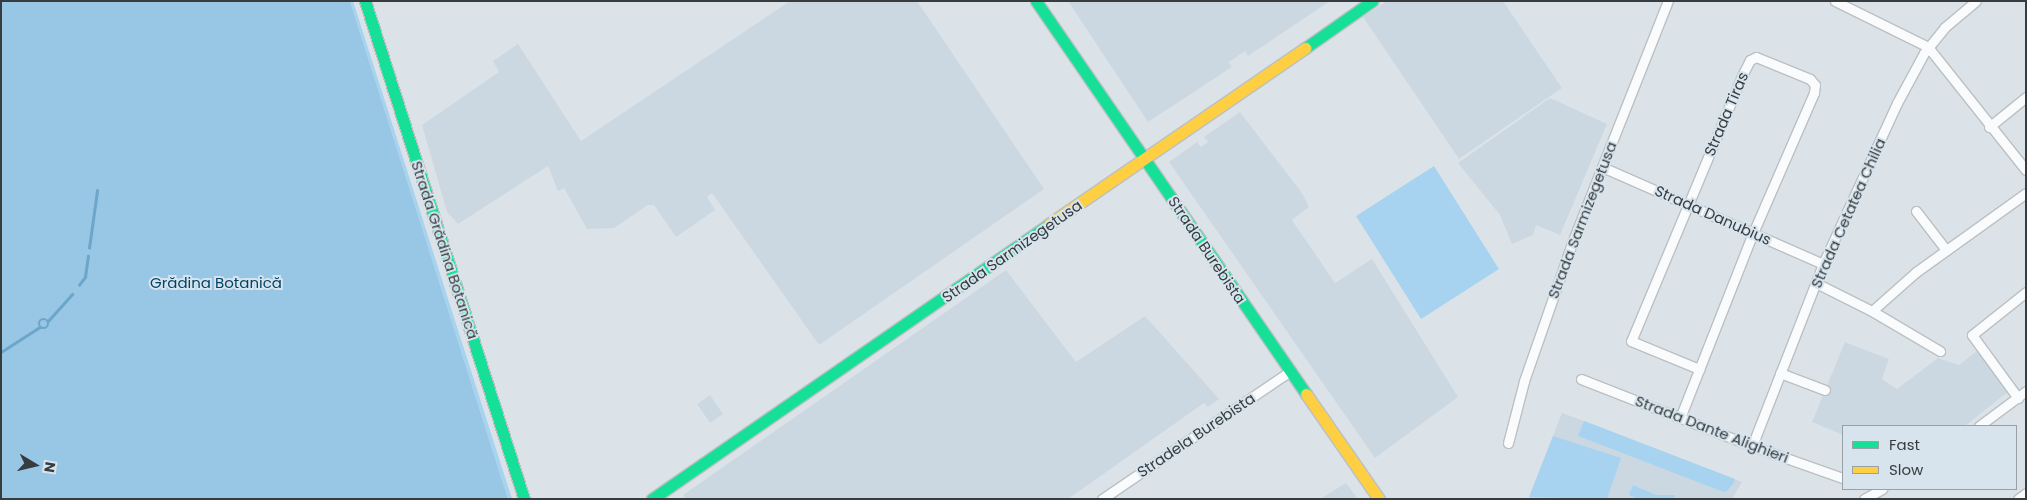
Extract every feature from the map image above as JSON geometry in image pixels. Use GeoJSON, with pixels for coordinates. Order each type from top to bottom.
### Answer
{"type":"FeatureCollection","features":[{"type":"Feature","properties":{"kind":"main road","name":"Strada Grădina Botanică"},"geometry":{"type":"LineString","coordinates":[[365,1],[524,499]]}},
{"type":"Feature","properties":{"kind":"main road","name":"Strada Burebista"},"geometry":{"type":"LineString","coordinates":[[1036,1],[1379,499]]}},
{"type":"Feature","properties":{"kind":"main road","name":"Strada Sarmizegetusa"},"geometry":{"type":"LineString","coordinates":[[652,499],[877,346],[1144,157],[1372,1]]}},
{"type":"Feature","properties":{"kind":"street","name":"Strada Sarmizegetusa"},"geometry":{"type":"LineString","coordinates":[[1508,444],[1535,346],[1602,167],[1668,1]]}},
{"type":"Feature","properties":{"kind":"street"},"geometry":{"type":"LineString","coordinates":[[1835,1],[1928,47],[1989,127],[2026,170]]}},
{"type":"Feature","properties":{"kind":"street","name":"Strada Cetatea Chilia"},"geometry":{"type":"LineString","coordinates":[[1752,446],[1823,264],[1897,103],[1928,47],[1945,27],[1976,1]]}},
{"type":"Feature","properties":{"kind":"street","name":"Strada Tiras"},"geometry":{"type":"LineString","coordinates":[[1680,418],[1753,233],[1814,93],[1813,82],[1806,77],[1756,57],[1750,60],[1687,203],[1631,341],[1699,369]]}},
{"type":"Feature","properties":{"kind":"street"},"geometry":{"type":"LineString","coordinates":[[1989,127],[2026,97]]}},
{"type":"Feature","properties":{"kind":"street","name":"Strada Danubius"},"geometry":{"type":"LineString","coordinates":[[1602,167],[1823,264]]}},
{"type":"Feature","properties":{"kind":"street"},"geometry":{"type":"LineString","coordinates":[[1872,311],[1888,294],[2026,193]]}},
{"type":"Feature","properties":{"kind":"street"},"geometry":{"type":"LineString","coordinates":[[1916,210],[1946,250]]}},
{"type":"Feature","properties":{"kind":"street"},"geometry":{"type":"LineString","coordinates":[[1816,284],[1872,311],[1940,351]]}},
{"type":"Feature","properties":{"kind":"street"},"geometry":{"type":"LineString","coordinates":[[2018,398],[1972,335],[2026,292]]}},
{"type":"Feature","properties":{"kind":"street","name":"Stradela Burebista"},"geometry":{"type":"LineString","coordinates":[[1102,499],[1290,371]]}},
{"type":"Feature","properties":{"kind":"street"},"geometry":{"type":"LineString","coordinates":[[1780,373],[1826,390]]}},
{"type":"Feature","properties":{"kind":"street","name":"Strada Dante Alighieri"},"geometry":{"type":"LineString","coordinates":[[1581,379],[1752,446],[1842,478]]}},
{"type":"Feature","properties":{"kind":"street"},"geometry":{"type":"LineString","coordinates":[[1980,425],[2026,391]]}},
{"type":"Feature","properties":{"kind":"street"},"geometry":{"type":"LineString","coordinates":[[1864,499],[1876,492]]}},
{"type":"Feature","properties":{"kind":"street"},"geometry":{"type":"LineString","coordinates":[[2018,499],[2026,493]]}},
{"type":"Feature","properties":{"kind":"shaded area"},"geometry":{"type":"Polygon","coordinates":[[[350,1],[353,1],[512,499],[508,499],[350,1]]]}},
{"type":"Feature","properties":{"kind":"shaded area"},"geometry":{"type":"Polygon","coordinates":[[[790,1],[917,1],[1044,189],[819,345],[712,193],[707,197],[715,210],[676,237],[654,205],[648,205],[614,228],[587,229],[564,188],[558,191],[548,166],[458,224],[447,212],[422,125],[499,72],[493,61],[518,44],[581,141],[790,1]]]}},
{"type":"Feature","properties":{"kind":"shaded area"},"geometry":{"type":"Polygon","coordinates":[[[1068,1],[1330,1],[1248,56],[1245,51],[1229,62],[1232,67],[1148,122],[1068,1]]]}},
{"type":"Feature","properties":{"kind":"shaded area"},"geometry":{"type":"Polygon","coordinates":[[[1387,1],[1503,1],[1562,88],[1459,159],[1363,17],[1387,1]]]}},
{"type":"Feature","properties":{"kind":"shaded area"},"geometry":{"type":"Polygon","coordinates":[[[1550,98],[1607,124],[1560,235],[1536,225],[1533,235],[1512,244],[1500,215],[1458,163],[1550,98]]]}},
{"type":"Feature","properties":{"kind":"shaded area"},"geometry":{"type":"Polygon","coordinates":[[[1240,112],[1302,193],[1309,207],[1292,220],[1335,283],[1372,259],[1458,397],[1375,458],[1169,162],[1197,142],[1201,147],[1208,142],[1204,137],[1240,112]]]}},
{"type":"Feature","properties":{"kind":"shaded area"},"geometry":{"type":"Polygon","coordinates":[[[1434,166],[1499,269],[1421,319],[1356,216],[1434,166]]]}},
{"type":"Feature","properties":{"kind":"shaded area"},"geometry":{"type":"Polygon","coordinates":[[[1006,270],[1076,362],[1145,316],[1219,399],[1208,407],[1204,403],[1068,499],[686,499],[683,495],[1006,270]]]}},
{"type":"Feature","properties":{"kind":"shaded area"},"geometry":{"type":"Polygon","coordinates":[[[1845,342],[1889,359],[1882,379],[1897,389],[1938,358],[1959,365],[1978,350],[2009,391],[1966,425],[1842,425],[1842,435],[1812,422],[1845,342]]]}},
{"type":"Feature","properties":{"kind":"shaded area"},"geometry":{"type":"Polygon","coordinates":[[[710,395],[723,414],[710,423],[697,404],[710,395]]]}},
{"type":"Feature","properties":{"kind":"shaded area"},"geometry":{"type":"Polygon","coordinates":[[[1562,413],[1742,482],[1732,499],[1531,499],[1529,497],[1562,413]]]}},
{"type":"Feature","properties":{"kind":"shaded area"},"geometry":{"type":"Polygon","coordinates":[[[1584,421],[1735,479],[1733,484],[1726,492],[1721,491],[1578,436],[1584,421]]]}},
{"type":"Feature","properties":{"kind":"shaded area"},"geometry":{"type":"Polygon","coordinates":[[[1553,436],[1621,458],[1607,499],[1529,497],[1553,436]]]}},
{"type":"Feature","properties":{"kind":"shaded area"},"geometry":{"type":"Polygon","coordinates":[[[1346,483],[1358,499],[1320,499],[1346,483]]]}},
{"type":"Feature","properties":{"kind":"shaded area"},"geometry":{"type":"Polygon","coordinates":[[[1633,485],[1656,495],[1675,495],[1673,499],[1639,499],[1629,495],[1633,485]]]}},
{"type":"Feature","properties":{"kind":"green space","name":"Grădina Botanică"},"geometry":{"type":"Polygon","coordinates":[[[1,1],[350,1],[508,499],[1,499],[1,1]]]}},
{"type":"Feature","properties":{"kind":"waterway"},"geometry":{"type":"LineString","coordinates":[[89,248],[97,191]]}},
{"type":"Feature","properties":{"kind":"waterway"},"geometry":{"type":"LineString","coordinates":[[79,285],[85,277],[88,256]]}},
{"type":"Feature","properties":{"kind":"waterway"},"geometry":{"type":"LineString","coordinates":[[48,321],[72,294]]}},
{"type":"Feature","properties":{"kind":"waterway"},"geometry":{"type":"LineString","coordinates":[[42,319],[46,319],[49,324],[48,328],[42,329],[39,326],[39,322],[42,319]]}},
{"type":"Feature","properties":{"kind":"waterway"},"geometry":{"type":"LineString","coordinates":[[1,352],[40,327]]}},
{"type":"Feature","properties":{"kind":"traffic: fast"},"geometry":{"type":"LineString","coordinates":[[365,1],[524,499]]}},
{"type":"Feature","properties":{"kind":"traffic: fast"},"geometry":{"type":"LineString","coordinates":[[1036,1],[1306,394]]}},
{"type":"Feature","properties":{"kind":"traffic: fast"},"geometry":{"type":"LineString","coordinates":[[1305,48],[1372,1]]}},
{"type":"Feature","properties":{"kind":"traffic: fast"},"geometry":{"type":"LineString","coordinates":[[652,499],[1049,224]]}},
{"type":"Feature","properties":{"kind":"traffic: slow"},"geometry":{"type":"LineString","coordinates":[[1049,224],[1305,48]]}},
{"type":"Feature","properties":{"kind":"traffic: slow"},"geometry":{"type":"LineString","coordinates":[[1306,394],[1379,499]]}}]}
